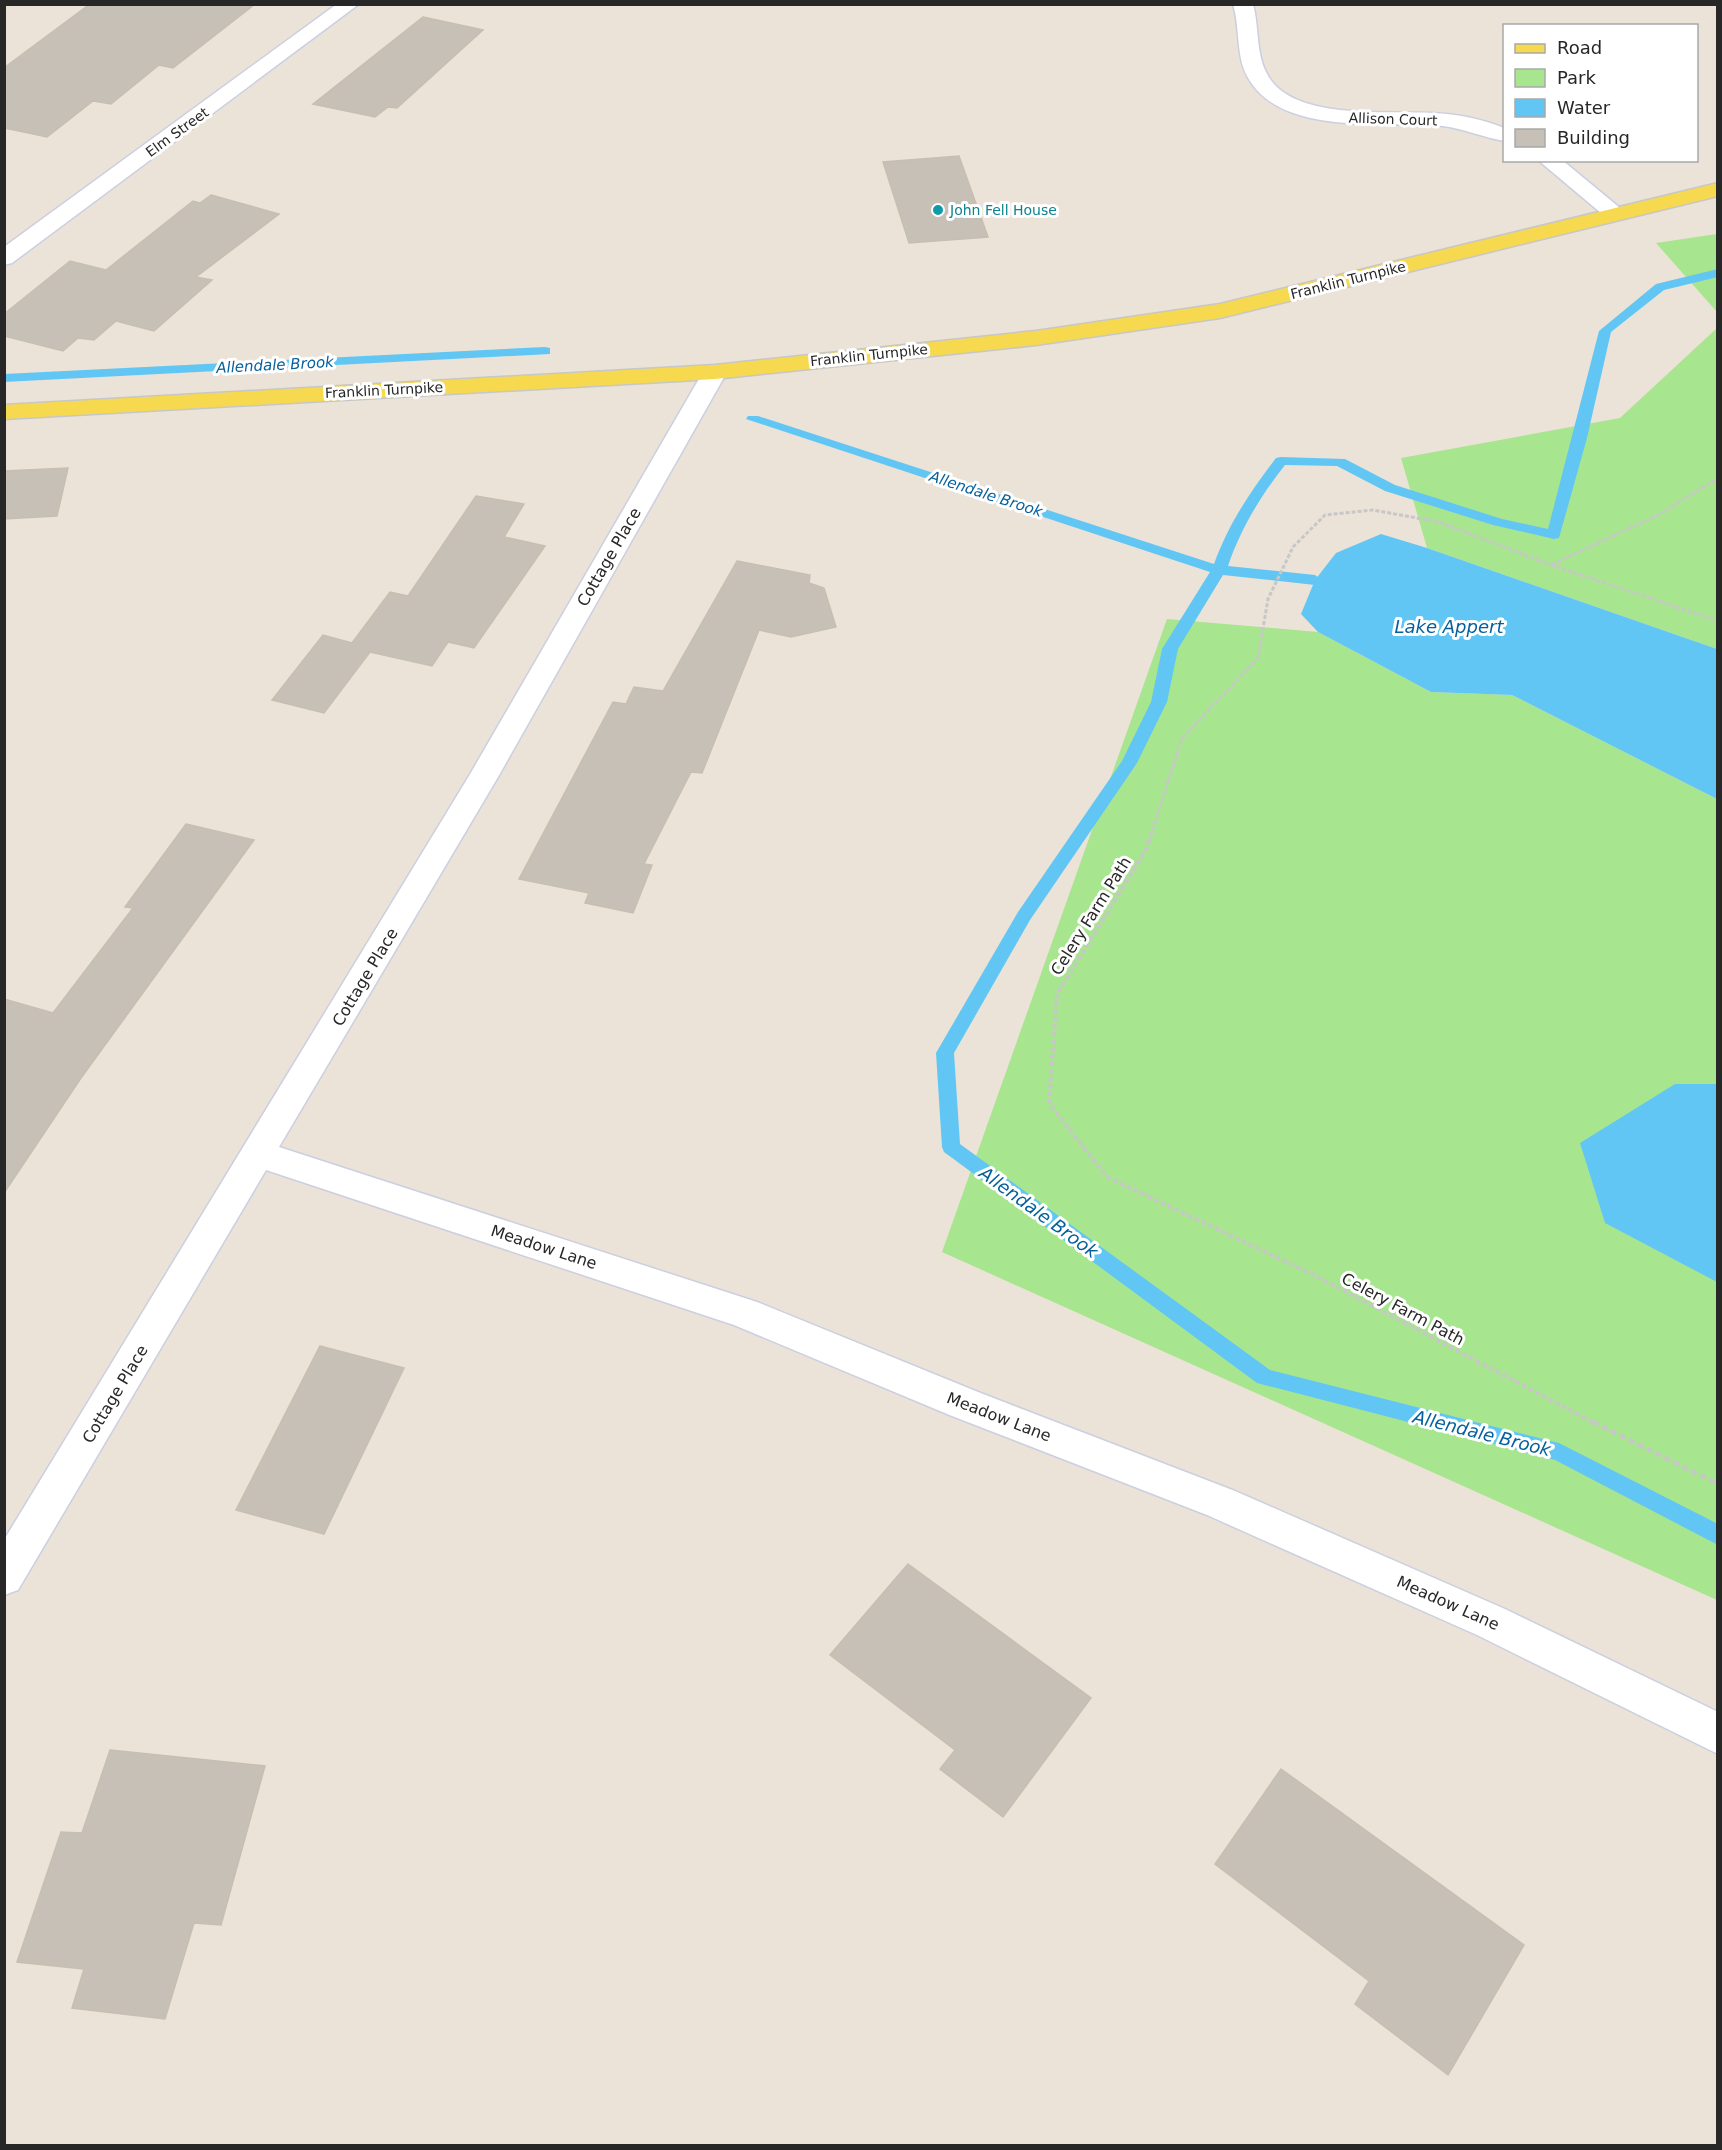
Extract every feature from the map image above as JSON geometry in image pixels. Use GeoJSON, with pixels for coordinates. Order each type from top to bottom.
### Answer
{"type":"FeatureCollection","features":[{"type":"Feature","properties":{"kind":"main road","name":"Franklin Turnpike"},"geometry":{"type":"LineString","coordinates":[[4,412],[715,372],[1036,338],[1220,311],[1718,189]]}},
{"type":"Feature","properties":{"kind":"street","name":"Elm Street"},"geometry":{"type":"LineString","coordinates":[[4,258],[350,4]]}},
{"type":"Feature","properties":{"kind":"street","name":"Allison Court"},"geometry":{"type":"LineString","coordinates":[[1243,4],[1257,76],[1272,93],[1297,106],[1328,115],[1360,119],[1431,119],[1462,122],[1503,135]]}},
{"type":"Feature","properties":{"kind":"street"},"geometry":{"type":"LineString","coordinates":[[1551,162],[1615,213]]}},
{"type":"Feature","properties":{"kind":"street","name":"Cottage Place"},"geometry":{"type":"LineString","coordinates":[[4,1577],[260,1154],[483,777],[715,372]]}},
{"type":"Feature","properties":{"kind":"street","name":"Meadow Lane"},"geometry":{"type":"LineString","coordinates":[[260,1154],[744,1313],[965,1404],[1221,1503],[1491,1622],[1718,1734]]}},
{"type":"Feature","properties":{"kind":"path"},"geometry":{"type":"LineString","coordinates":[[1551,565],[1625,533],[1694,495],[1718,478]]}},
{"type":"Feature","properties":{"kind":"path","name":"Celery Farm Path"},"geometry":{"type":"LineString","coordinates":[[1718,621],[1551,565],[1438,522],[1373,510],[1325,515],[1293,547],[1268,599],[1258,658],[1182,738],[1146,850],[1057,994],[1049,1104],[1107,1177],[1310,1273],[1632,1443],[1718,1484]]}},
{"type":"Feature","properties":{"kind":"green space"},"geometry":{"type":"Polygon","coordinates":[[[1718,234],[1717,312],[1656,243],[1718,234]]]}},
{"type":"Feature","properties":{"kind":"green space"},"geometry":{"type":"Polygon","coordinates":[[[1717,328],[1717,649],[1427,548],[1401,458],[1620,418],[1717,328]]]}},
{"type":"Feature","properties":{"kind":"green space"},"geometry":{"type":"Polygon","coordinates":[[[1167,619],[1318,632],[1431,692],[1512,695],[1717,799],[1717,1084],[1675,1084],[1717,1280],[1717,1600],[942,1252],[1167,619]]]}},
{"type":"Feature","properties":{"kind":"water","name":"Lake Appert"},"geometry":{"type":"Polygon","coordinates":[[[1381,534],[1717,649],[1717,799],[1512,695],[1431,692],[1318,632],[1301,614],[1315,580],[1336,553],[1381,534]]]}},
{"type":"Feature","properties":{"kind":"water"},"geometry":{"type":"Polygon","coordinates":[[[1675,1084],[1717,1084],[1717,1282],[1605,1223],[1580,1143],[1675,1084]]]}},
{"type":"Feature","properties":{"kind":"building"},"geometry":{"type":"Polygon","coordinates":[[[90,4],[255,4],[173,68],[159,65],[111,104],[93,101],[47,137],[4,128],[4,68],[90,4]]]}},
{"type":"Feature","properties":{"kind":"building"},"geometry":{"type":"Polygon","coordinates":[[[423,17],[483,30],[397,108],[388,107],[375,117],[313,104],[423,17]]]}},
{"type":"Feature","properties":{"kind":"building","name":"John Fell House"},"geometry":{"type":"Polygon","coordinates":[[[959,156],[988,237],[909,243],[883,162],[959,156]]]}},
{"type":"Feature","properties":{"kind":"building"},"geometry":{"type":"Polygon","coordinates":[[[211,195],[279,214],[196,277],[212,280],[154,331],[116,321],[94,340],[78,338],[63,351],[4,336],[4,314],[70,261],[106,270],[193,201],[200,203],[211,195]]]}},
{"type":"Feature","properties":{"kind":"building"},"geometry":{"type":"Polygon","coordinates":[[[68,468],[57,516],[4,519],[4,471],[68,468]]]}},
{"type":"Feature","properties":{"kind":"building"},"geometry":{"type":"Polygon","coordinates":[[[476,496],[524,504],[504,537],[545,546],[474,648],[448,642],[432,666],[370,652],[324,713],[272,700],[323,635],[352,643],[390,592],[408,596],[476,496]]]}},
{"type":"Feature","properties":{"kind":"building"},"geometry":{"type":"Polygon","coordinates":[[[737,561],[810,575],[809,583],[824,588],[836,627],[791,637],[759,630],[702,773],[691,772],[644,864],[652,865],[633,913],[585,903],[589,893],[519,879],[613,702],[626,704],[634,687],[663,691],[737,561]]]}},
{"type":"Feature","properties":{"kind":"building"},"geometry":{"type":"Polygon","coordinates":[[[186,824],[254,840],[81,1078],[4,1193],[4,999],[53,1013],[133,908],[125,907],[186,824]]]}},
{"type":"Feature","properties":{"kind":"building"},"geometry":{"type":"Polygon","coordinates":[[[320,1346],[404,1368],[324,1534],[236,1510],[320,1346]]]}},
{"type":"Feature","properties":{"kind":"building"},"geometry":{"type":"Polygon","coordinates":[[[908,1564],[1091,1698],[1003,1817],[940,1769],[955,1750],[830,1655],[908,1564]]]}},
{"type":"Feature","properties":{"kind":"building"},"geometry":{"type":"Polygon","coordinates":[[[110,1750],[265,1766],[221,1925],[194,1923],[165,2019],[72,2008],[84,1969],[17,1962],[61,1832],[82,1833],[110,1750]]]}},
{"type":"Feature","properties":{"kind":"building"},"geometry":{"type":"Polygon","coordinates":[[[1281,1769],[1524,1945],[1448,2075],[1355,2004],[1369,1981],[1215,1864],[1281,1769]]]}},
{"type":"Feature","properties":{"kind":"waterway"},"geometry":{"type":"LineString","coordinates":[[1219,570],[1232,534],[1253,497],[1281,461],[1340,462],[1390,488],[1498,522],[1554,535],[1605,331],[1660,287],[1718,273]]}},
{"type":"Feature","properties":{"kind":"waterway","name":"Allendale Brook"},"geometry":{"type":"LineString","coordinates":[[4,378],[545,351]]}},
{"type":"Feature","properties":{"kind":"waterway","name":"Allendale Brook"},"geometry":{"type":"LineString","coordinates":[[753,419],[1219,570]]}},
{"type":"Feature","properties":{"kind":"waterway","name":"Allendale Brook"},"geometry":{"type":"LineString","coordinates":[[1219,570],[1315,580]]}},
{"type":"Feature","properties":{"kind":"waterway","name":"Allendale Brook"},"geometry":{"type":"LineString","coordinates":[[1219,570],[1170,649],[1159,702],[1129,763],[1024,916],[945,1053],[951,1147],[1264,1377],[1559,1452],[1718,1535]]}},
{"type":"Feature","properties":{"kind":"place","name":"John Fell House"},"geometry":{"type":"Point","coordinates":[938,210]}}]}
